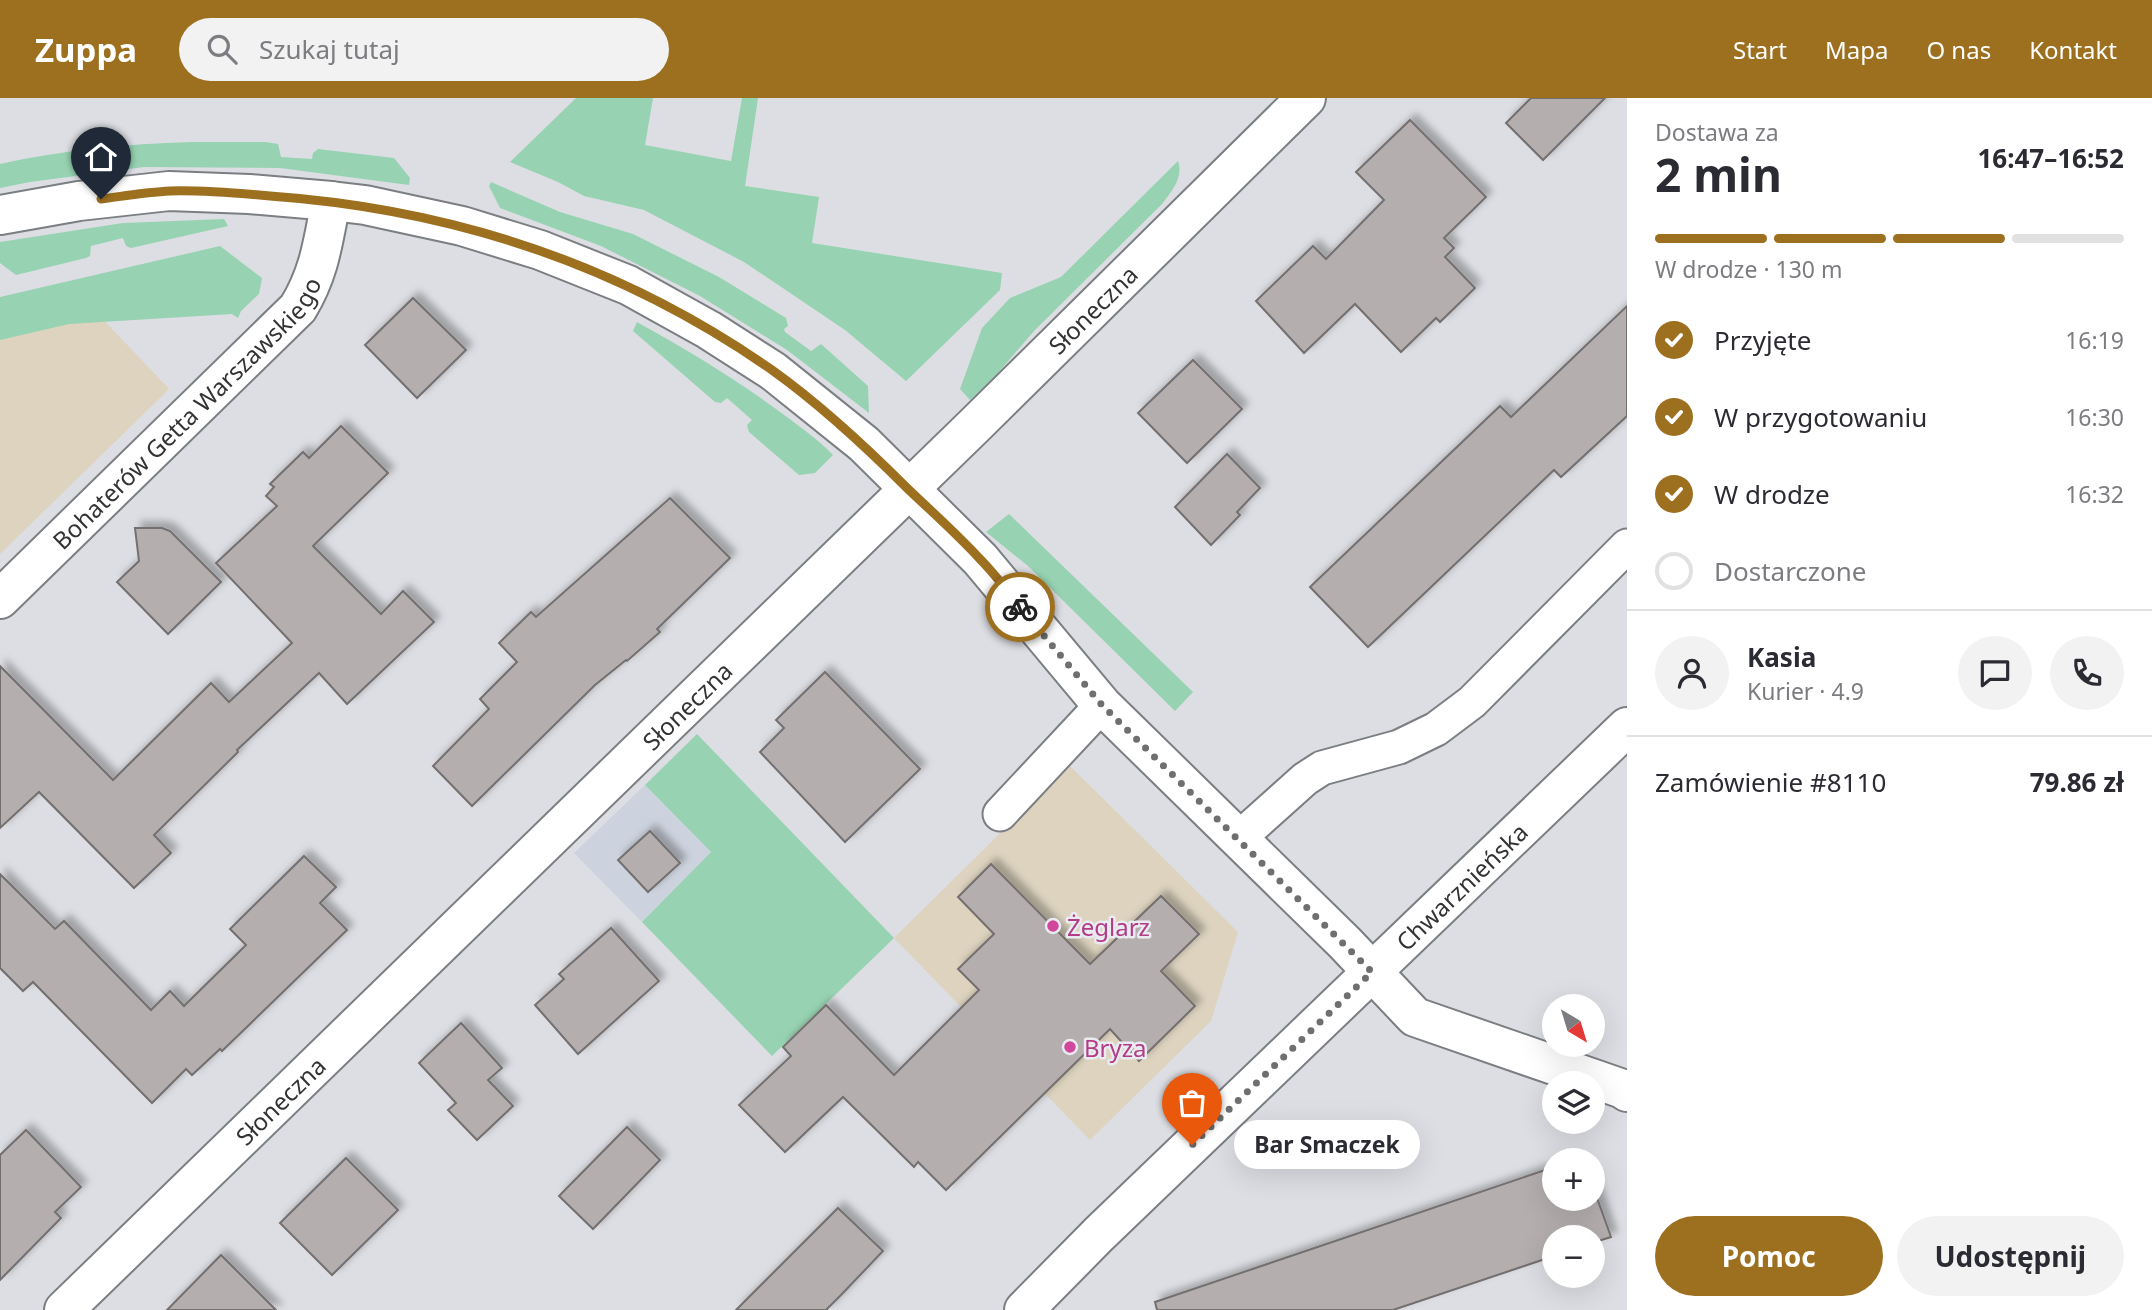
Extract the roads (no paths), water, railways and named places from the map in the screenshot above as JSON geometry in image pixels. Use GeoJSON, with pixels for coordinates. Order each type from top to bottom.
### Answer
{"type":"FeatureCollection","features":[{"type":"Feature","properties":{"kind":"street","name":"Słoneczna"},"geometry":{"type":"LineString","coordinates":[[64,1310],[974,426],[1306,98]]}},
{"type":"Feature","properties":{"kind":"street"},"geometry":{"type":"LineString","coordinates":[[0,215],[79,201],[169,191],[331,201],[365,205],[462,226],[540,250],[628,285],[709,330],[773,371],[864,444],[980,559],[1102,705],[1415,1017],[1627,1092]]}},
{"type":"Feature","properties":{"kind":"street","name":"Bohaterów Getta Warszawskiego"},"geometry":{"type":"LineString","coordinates":[[0,599],[298,308],[312,285],[331,201]]}},
{"type":"Feature","properties":{"kind":"street","name":"Chwarznieńska"},"geometry":{"type":"LineString","coordinates":[[1024,1310],[1099,1234],[1627,727]]}},
{"type":"Feature","properties":{"kind":"lane"},"geometry":{"type":"LineString","coordinates":[[1238,839],[1305,779],[1322,768],[1399,747],[1436,729],[1472,702],[1627,546]]}},
{"type":"Feature","properties":{"kind":"lane"},"geometry":{"type":"LineString","coordinates":[[1000,814],[1102,705]]}},
{"type":"Feature","properties":{"kind":"place","name":"Żeglarz"},"geometry":{"type":"Point","coordinates":[1053,926]}},
{"type":"Feature","properties":{"kind":"place","name":"Bryza"},"geometry":{"type":"Point","coordinates":[1070,1047]}},
{"type":"Feature","properties":{"kind":"place","name":"Bar Smaczek"},"geometry":{"type":"Point","coordinates":[1192,1145]}}]}
